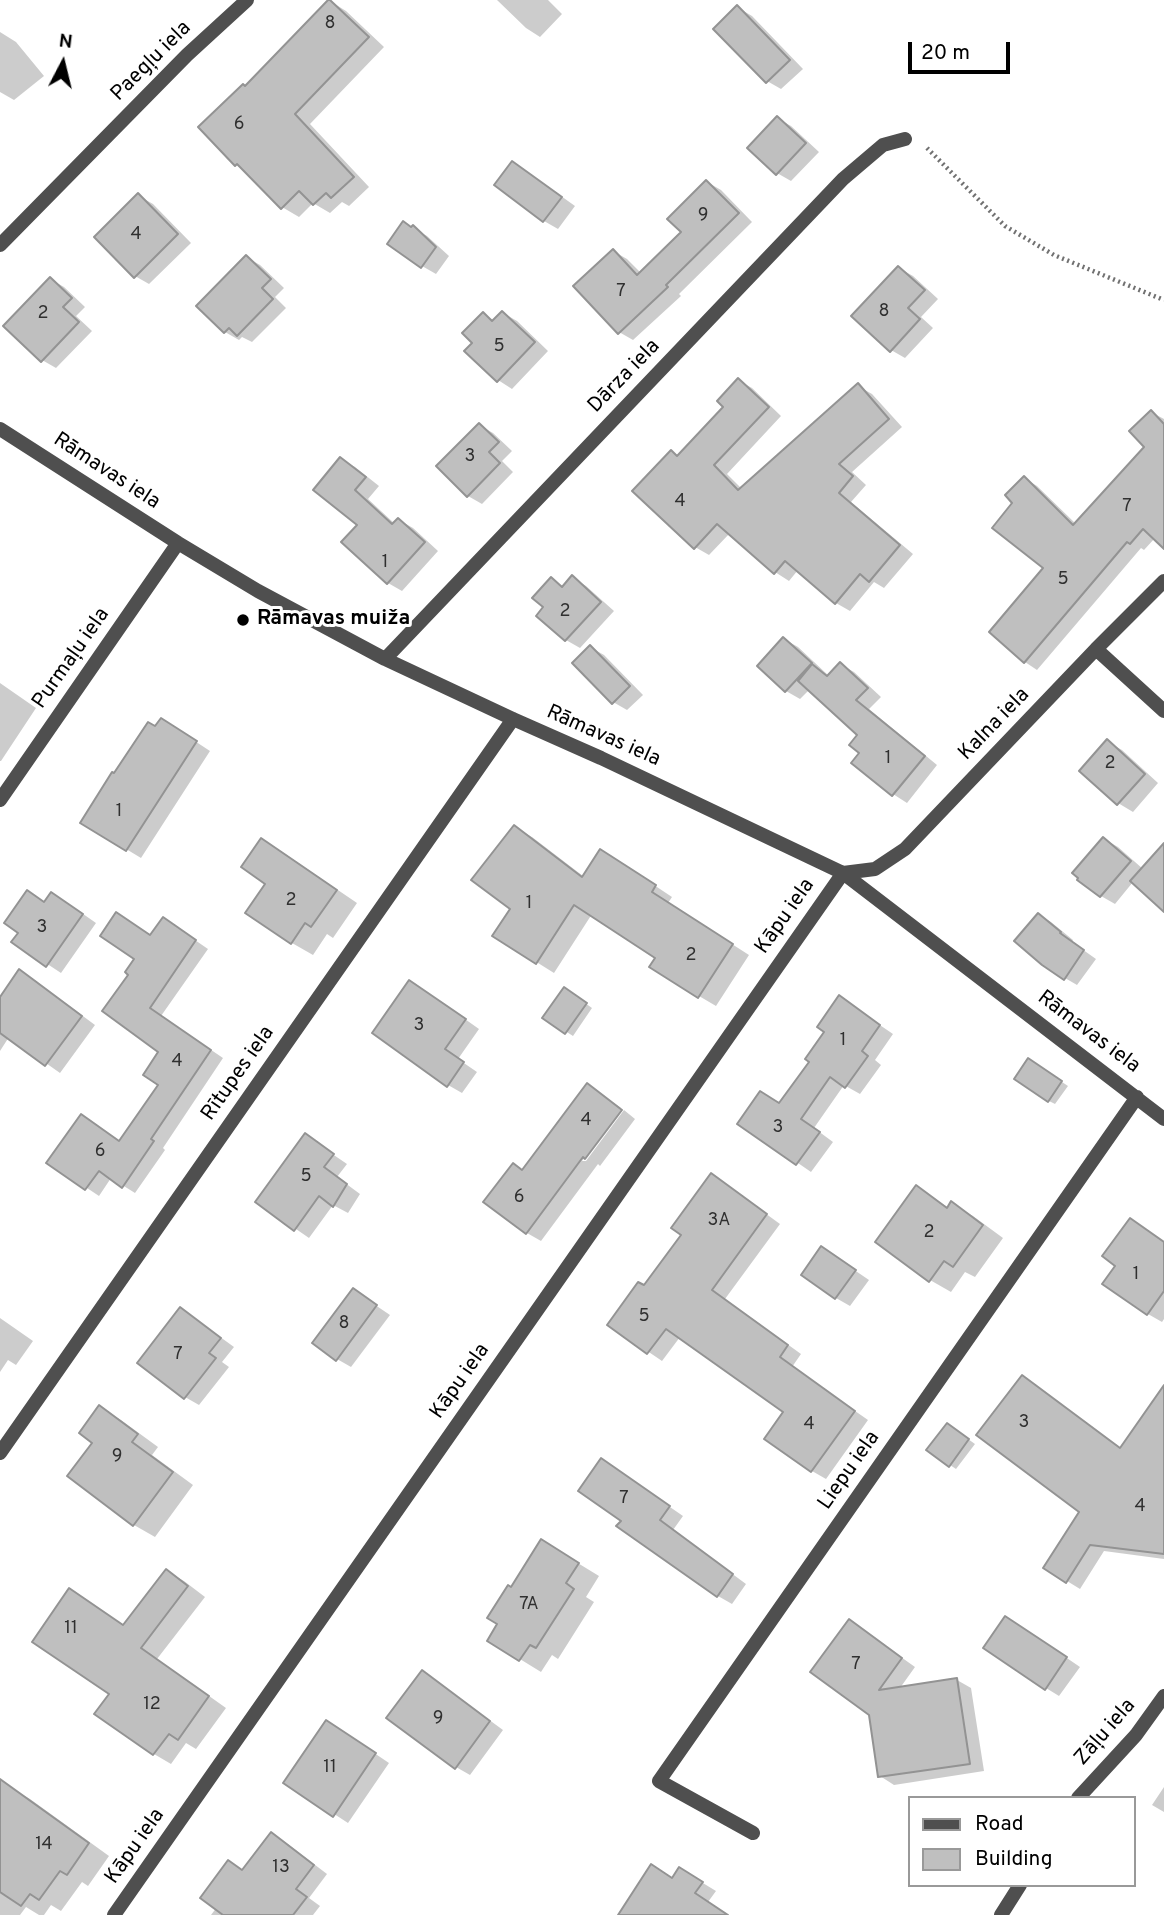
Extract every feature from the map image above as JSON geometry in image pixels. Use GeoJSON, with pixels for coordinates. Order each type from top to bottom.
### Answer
{"type":"FeatureCollection","features":[{"type":"Feature","properties":{"kind":"street","name":"Paegļu iela"},"geometry":{"type":"LineString","coordinates":[[0,244],[187,55],[247,0]]}},
{"type":"Feature","properties":{"kind":"street","name":"Dārza iela"},"geometry":{"type":"LineString","coordinates":[[385,659],[843,179],[883,145],[905,139]]}},
{"type":"Feature","properties":{"kind":"street","name":"Rāmavas iela"},"geometry":{"type":"LineString","coordinates":[[0,429],[258,591],[385,659],[843,873],[1164,1119]]}},
{"type":"Feature","properties":{"kind":"street","name":"Purmaļu iela"},"geometry":{"type":"LineString","coordinates":[[0,800],[178,543]]}},
{"type":"Feature","properties":{"kind":"street","name":"Kalna iela"},"geometry":{"type":"LineString","coordinates":[[843,873],[875,869],[905,849],[1164,581]]}},
{"type":"Feature","properties":{"kind":"street"},"geometry":{"type":"LineString","coordinates":[[1096,649],[1164,711]]}},
{"type":"Feature","properties":{"kind":"street","name":"Rītupes iela"},"geometry":{"type":"LineString","coordinates":[[0,1453],[513,719]]}},
{"type":"Feature","properties":{"kind":"street","name":"Kāpu iela"},"geometry":{"type":"LineString","coordinates":[[114,1915],[843,873]]}},
{"type":"Feature","properties":{"kind":"street","name":"Liepu iela"},"geometry":{"type":"LineString","coordinates":[[753,1833],[659,1781],[1137,1097]]}},
{"type":"Feature","properties":{"kind":"street","name":"Zāļu iela"},"geometry":{"type":"LineString","coordinates":[[1080,1796],[1136,1735],[1164,1696]]}},
{"type":"Feature","properties":{"kind":"street"},"geometry":{"type":"LineString","coordinates":[[1001,1915],[1019,1887]]}},
{"type":"Feature","properties":{"kind":"path"},"geometry":{"type":"LineString","coordinates":[[905,139],[923,144],[1005,226],[1054,255],[1164,300]]}},
{"type":"Feature","properties":{"kind":"building"},"geometry":{"type":"Polygon","coordinates":[[[328,0],[369,37],[295,114],[354,177],[331,198],[326,193],[313,205],[299,191],[281,209],[198,127],[243,84],[245,86],[328,0]]]}},
{"type":"Feature","properties":{"kind":"building"},"geometry":{"type":"Polygon","coordinates":[[[737,5],[790,60],[766,83],[713,29],[737,5]]]}},
{"type":"Feature","properties":{"kind":"building"},"geometry":{"type":"Polygon","coordinates":[[[777,116],[806,143],[776,175],[747,148],[777,116]]]}},
{"type":"Feature","properties":{"kind":"building"},"geometry":{"type":"Polygon","coordinates":[[[512,161],[562,197],[543,222],[494,185],[512,161]]]}},
{"type":"Feature","properties":{"kind":"building"},"geometry":{"type":"Polygon","coordinates":[[[706,180],[739,213],[666,285],[668,287],[618,334],[573,286],[613,249],[637,275],[681,232],[667,219],[706,180]]]}},
{"type":"Feature","properties":{"kind":"building"},"geometry":{"type":"Polygon","coordinates":[[[138,193],[178,234],[134,278],[94,237],[138,193]]]}},
{"type":"Feature","properties":{"kind":"building"},"geometry":{"type":"Polygon","coordinates":[[[403,221],[411,227],[413,225],[436,247],[421,268],[387,244],[403,221]]]}},
{"type":"Feature","properties":{"kind":"building"},"geometry":{"type":"Polygon","coordinates":[[[246,255],[271,279],[262,288],[273,299],[237,336],[229,328],[224,333],[196,306],[246,255]]]}},
{"type":"Feature","properties":{"kind":"building"},"geometry":{"type":"Polygon","coordinates":[[[898,266],[925,290],[908,308],[920,319],[890,352],[851,316],[898,266]]]}},
{"type":"Feature","properties":{"kind":"building"},"geometry":{"type":"Polygon","coordinates":[[[50,277],[72,298],[63,307],[79,322],[41,362],[3,326],[50,277]]]}},
{"type":"Feature","properties":{"kind":"building"},"geometry":{"type":"Polygon","coordinates":[[[502,311],[535,342],[497,382],[464,351],[472,343],[462,333],[483,312],[492,321],[502,311]]]}},
{"type":"Feature","properties":{"kind":"building"},"geometry":{"type":"Polygon","coordinates":[[[738,378],[769,407],[714,465],[738,490],[858,383],[889,419],[839,464],[853,476],[839,493],[900,545],[869,582],[860,574],[835,604],[785,561],[774,574],[717,524],[694,549],[632,491],[671,450],[677,456],[723,407],[717,401],[738,378]]]}},
{"type":"Feature","properties":{"kind":"building"},"geometry":{"type":"Polygon","coordinates":[[[1151,410],[1164,424],[1164,549],[1143,529],[1130,544],[1127,542],[1024,663],[989,632],[1043,568],[992,528],[1012,503],[1005,495],[1024,476],[1073,525],[1144,447],[1129,431],[1151,410]]]}},
{"type":"Feature","properties":{"kind":"building"},"geometry":{"type":"Polygon","coordinates":[[[479,423],[499,442],[489,452],[500,463],[467,497],[436,466],[479,423]]]}},
{"type":"Feature","properties":{"kind":"building"},"geometry":{"type":"Polygon","coordinates":[[[340,457],[366,477],[355,490],[392,524],[398,518],[425,542],[387,584],[341,542],[357,525],[313,490],[340,457]]]}},
{"type":"Feature","properties":{"kind":"building"},"geometry":{"type":"Polygon","coordinates":[[[572,575],[601,602],[565,641],[536,616],[543,607],[532,598],[551,577],[562,587],[572,575]]]}},
{"type":"Feature","properties":{"kind":"building"},"geometry":{"type":"Polygon","coordinates":[[[783,637],[812,663],[785,692],[757,666],[783,637]]]}},
{"type":"Feature","properties":{"kind":"building"},"geometry":{"type":"Polygon","coordinates":[[[590,645],[630,686],[612,704],[572,663],[590,645]]]}},
{"type":"Feature","properties":{"kind":"building"},"geometry":{"type":"Polygon","coordinates":[[[840,662],[868,688],[856,700],[925,756],[892,796],[851,763],[859,753],[849,745],[857,735],[798,681],[812,664],[827,676],[840,662]]]}},
{"type":"Feature","properties":{"kind":"building"},"geometry":{"type":"Polygon","coordinates":[[[161,718],[197,741],[126,851],[80,823],[148,722],[155,726],[161,718]]]}},
{"type":"Feature","properties":{"kind":"building"},"geometry":{"type":"Polygon","coordinates":[[[1107,739],[1145,774],[1117,805],[1079,771],[1107,739]]]}},
{"type":"Feature","properties":{"kind":"building"},"geometry":{"type":"Polygon","coordinates":[[[514,825],[582,877],[600,849],[656,885],[652,892],[733,944],[698,998],[649,967],[655,958],[574,905],[536,964],[492,936],[510,909],[471,880],[514,825]]]}},
{"type":"Feature","properties":{"kind":"building"},"geometry":{"type":"Polygon","coordinates":[[[1103,837],[1131,861],[1100,897],[1072,873],[1103,837]]]}},
{"type":"Feature","properties":{"kind":"building"},"geometry":{"type":"Polygon","coordinates":[[[261,838],[337,890],[311,927],[305,923],[291,944],[245,913],[265,884],[241,867],[261,838]]]}},
{"type":"Feature","properties":{"kind":"building"},"geometry":{"type":"Polygon","coordinates":[[[1164,843],[1164,912],[1130,881],[1164,843]]]}},
{"type":"Feature","properties":{"kind":"building"},"geometry":{"type":"Polygon","coordinates":[[[27,890],[44,902],[51,892],[83,914],[46,967],[11,942],[18,933],[4,923],[27,890]]]}},
{"type":"Feature","properties":{"kind":"building"},"geometry":{"type":"Polygon","coordinates":[[[116,912],[150,935],[163,917],[196,940],[150,1008],[211,1050],[151,1139],[154,1141],[122,1188],[99,1171],[85,1190],[46,1163],[81,1114],[119,1141],[158,1085],[143,1075],[158,1052],[102,1011],[128,975],[125,972],[134,959],[100,936],[116,912]]]}},
{"type":"Feature","properties":{"kind":"building"},"geometry":{"type":"Polygon","coordinates":[[[1038,913],[1084,950],[1064,980],[1014,941],[1038,913]]]}},
{"type":"Feature","properties":{"kind":"building"},"geometry":{"type":"Polygon","coordinates":[[[19,969],[82,1016],[45,1066],[0,1033],[0,997],[19,969]]]}},
{"type":"Feature","properties":{"kind":"building"},"geometry":{"type":"Polygon","coordinates":[[[409,980],[466,1019],[445,1049],[464,1062],[447,1087],[372,1033],[409,980]]]}},
{"type":"Feature","properties":{"kind":"building"},"geometry":{"type":"Polygon","coordinates":[[[564,987],[587,1003],[565,1034],[542,1018],[564,987]]]}},
{"type":"Feature","properties":{"kind":"building"},"geometry":{"type":"Polygon","coordinates":[[[839,995],[880,1025],[862,1051],[868,1056],[845,1088],[830,1077],[801,1119],[820,1132],[796,1165],[737,1124],[760,1091],[779,1103],[809,1062],[805,1059],[824,1032],[817,1027],[839,995]]]}},
{"type":"Feature","properties":{"kind":"building"},"geometry":{"type":"Polygon","coordinates":[[[1028,1058],[1062,1081],[1048,1102],[1014,1079],[1028,1058]]]}},
{"type":"Feature","properties":{"kind":"building"},"geometry":{"type":"Polygon","coordinates":[[[587,1083],[622,1110],[526,1234],[483,1202],[513,1163],[522,1170],[587,1083]]]}},
{"type":"Feature","properties":{"kind":"building"},"geometry":{"type":"Polygon","coordinates":[[[305,1133],[334,1154],[324,1167],[347,1184],[333,1207],[319,1196],[294,1231],[255,1202],[305,1133]]]}},
{"type":"Feature","properties":{"kind":"building"},"geometry":{"type":"Polygon","coordinates":[[[711,1173],[767,1214],[712,1290],[788,1345],[780,1357],[855,1411],[811,1472],[764,1439],[783,1412],[666,1329],[647,1354],[607,1325],[638,1282],[644,1285],[681,1235],[671,1228],[711,1173]]]}},
{"type":"Feature","properties":{"kind":"building"},"geometry":{"type":"Polygon","coordinates":[[[916,1185],[947,1208],[951,1201],[983,1225],[953,1267],[944,1261],[929,1282],[875,1242],[916,1185]]]}},
{"type":"Feature","properties":{"kind":"building"},"geometry":{"type":"Polygon","coordinates":[[[1130,1218],[1164,1242],[1164,1291],[1147,1315],[1102,1284],[1115,1266],[1102,1256],[1130,1218]]]}},
{"type":"Feature","properties":{"kind":"building"},"geometry":{"type":"Polygon","coordinates":[[[821,1246],[856,1270],[835,1299],[801,1275],[821,1246]]]}},
{"type":"Feature","properties":{"kind":"building"},"geometry":{"type":"Polygon","coordinates":[[[353,1288],[377,1305],[336,1361],[312,1343],[353,1288]]]}},
{"type":"Feature","properties":{"kind":"building"},"geometry":{"type":"Polygon","coordinates":[[[180,1307],[221,1338],[209,1353],[216,1358],[184,1399],[137,1363],[180,1307]]]}},
{"type":"Feature","properties":{"kind":"building"},"geometry":{"type":"Polygon","coordinates":[[[1022,1375],[1120,1448],[1164,1385],[1164,1554],[1090,1545],[1066,1583],[1043,1568],[1079,1512],[976,1435],[1022,1375]]]}},
{"type":"Feature","properties":{"kind":"building"},"geometry":{"type":"Polygon","coordinates":[[[99,1405],[138,1434],[132,1442],[173,1472],[133,1526],[67,1476],[92,1443],[79,1433],[99,1405]]]}},
{"type":"Feature","properties":{"kind":"building"},"geometry":{"type":"Polygon","coordinates":[[[947,1423],[969,1439],[949,1467],[926,1450],[947,1423]]]}},
{"type":"Feature","properties":{"kind":"building"},"geometry":{"type":"Polygon","coordinates":[[[601,1458],[670,1506],[660,1520],[733,1574],[717,1597],[616,1526],[621,1521],[578,1491],[601,1458]]]}},
{"type":"Feature","properties":{"kind":"building"},"geometry":{"type":"Polygon","coordinates":[[[541,1539],[579,1563],[566,1583],[574,1589],[536,1648],[530,1645],[519,1661],[487,1641],[497,1624],[487,1618],[508,1585],[511,1587],[541,1539]]]}},
{"type":"Feature","properties":{"kind":"building"},"geometry":{"type":"Polygon","coordinates":[[[166,1569],[188,1586],[141,1648],[209,1696],[178,1740],[169,1734],[153,1755],[94,1714],[109,1694],[32,1642],[69,1588],[123,1625],[166,1569]]]}},
{"type":"Feature","properties":{"kind":"building"},"geometry":{"type":"Polygon","coordinates":[[[1005,1616],[1067,1657],[1045,1690],[983,1648],[1005,1616]]]}},
{"type":"Feature","properties":{"kind":"building"},"geometry":{"type":"Polygon","coordinates":[[[849,1619],[902,1658],[879,1690],[957,1678],[970,1764],[878,1777],[869,1715],[810,1672],[849,1619]]]}},
{"type":"Feature","properties":{"kind":"building"},"geometry":{"type":"Polygon","coordinates":[[[422,1670],[490,1721],[455,1769],[386,1718],[422,1670]]]}},
{"type":"Feature","properties":{"kind":"building"},"geometry":{"type":"Polygon","coordinates":[[[326,1720],[376,1753],[333,1817],[283,1783],[326,1720]]]}},
{"type":"Feature","properties":{"kind":"building"},"geometry":{"type":"Polygon","coordinates":[[[0,1779],[89,1843],[67,1875],[60,1871],[39,1900],[30,1894],[21,1906],[0,1892],[0,1779]]]}},
{"type":"Feature","properties":{"kind":"building"},"geometry":{"type":"Polygon","coordinates":[[[271,1832],[314,1865],[296,1889],[307,1897],[293,1915],[223,1915],[200,1898],[228,1860],[242,1870],[271,1832]]]}},
{"type":"Feature","properties":{"kind":"building"},"geometry":{"type":"Polygon","coordinates":[[[651,1864],[672,1878],[679,1867],[703,1882],[695,1893],[728,1915],[618,1915],[651,1864]]]}},
{"type":"Feature","properties":{"kind":"place","name":"Rāmavas muiža"},"geometry":{"type":"Point","coordinates":[243,620]}}]}
